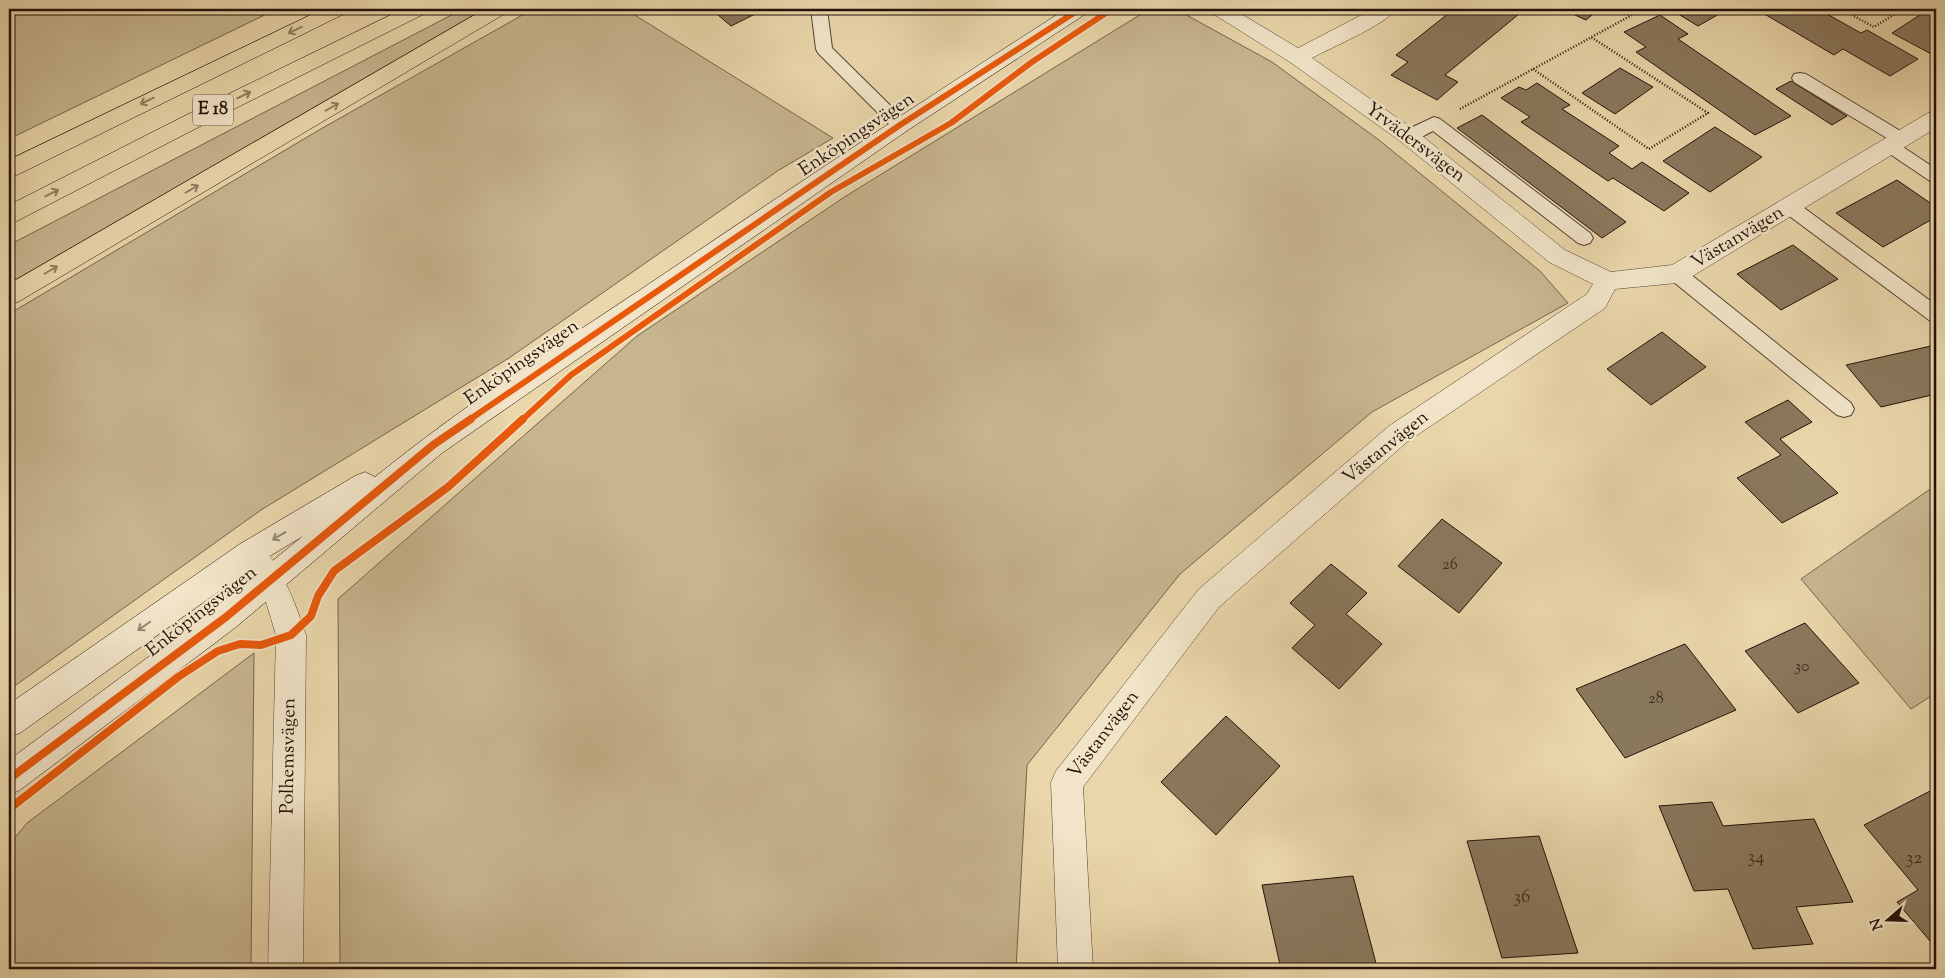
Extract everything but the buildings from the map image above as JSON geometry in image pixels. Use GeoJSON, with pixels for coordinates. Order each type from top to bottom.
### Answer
{"type":"FeatureCollection","features":[{"type":"Feature","properties":{"kind":"highway"},"geometry":{"type":"LineString","coordinates":[[190,80],[295,9]]}},
{"type":"Feature","properties":{"kind":"highway","name":"E 18"},"geometry":{"type":"LineString","coordinates":[[9,170],[190,80],[339,9]]}},
{"type":"Feature","properties":{"kind":"highway","name":"E 18"},"geometry":{"type":"LineString","coordinates":[[9,215],[216,109],[418,9]]}},
{"type":"Feature","properties":{"kind":"highway"},"geometry":{"type":"LineString","coordinates":[[9,295],[499,9]]}},
{"type":"Feature","properties":{"kind":"street","name":"Enköpingsvägen"},"geometry":{"type":"LineString","coordinates":[[9,722],[250,553],[433,445],[547,365],[900,125],[1080,9]]}},
{"type":"Feature","properties":{"kind":"street","name":"Yrvädersvägen"},"geometry":{"type":"LineString","coordinates":[[1219,9],[1296,57],[1408,136],[1557,256],[1608,281]]}},
{"type":"Feature","properties":{"kind":"street"},"geometry":{"type":"LineString","coordinates":[[1296,57],[1376,17],[1386,9]]}},
{"type":"Feature","properties":{"kind":"street","name":"Västanvägen"},"geometry":{"type":"LineString","coordinates":[[1075,969],[1067,782],[1209,598],[1398,434],[1596,301],[1608,281],[1677,274],[1936,118]]}},
{"type":"Feature","properties":{"kind":"street","name":"Enköpingsvägen"},"geometry":{"type":"LineString","coordinates":[[9,778],[226,617],[433,445]]}},
{"type":"Feature","properties":{"kind":"street","name":"Polhemsvägen"},"geometry":{"type":"LineString","coordinates":[[250,553],[279,597],[291,635],[286,969]]}},
{"type":"Feature","properties":{"kind":"lane"},"geometry":{"type":"LineString","coordinates":[[819,9],[824,49],[900,125]]}},
{"type":"Feature","properties":{"kind":"lane"},"geometry":{"type":"LineString","coordinates":[[1800,78],[1896,143],[1936,177]]}},
{"type":"Feature","properties":{"kind":"lane"},"geometry":{"type":"LineString","coordinates":[[1408,136],[1434,123],[1584,238]]}},
{"type":"Feature","properties":{"kind":"lane"},"geometry":{"type":"LineString","coordinates":[[1790,207],[1936,315]]}},
{"type":"Feature","properties":{"kind":"lane"},"geometry":{"type":"LineString","coordinates":[[1677,274],[1844,409]]}},
{"type":"Feature","properties":{"kind":"path"},"geometry":{"type":"LineString","coordinates":[[1434,123],[1644,9]]}},
{"type":"Feature","properties":{"kind":"path"},"geometry":{"type":"LineString","coordinates":[[1841,9],[1874,27],[1902,9]]}},
{"type":"Feature","properties":{"kind":"path"},"geometry":{"type":"LineString","coordinates":[[1533,69],[1649,149],[1708,113],[1591,37]]}},
{"type":"Feature","properties":{"kind":"shaded area"},"geometry":{"type":"Polygon","coordinates":[[[9,9],[277,9],[9,139],[9,9]]]}},
{"type":"Feature","properties":{"kind":"shaded area"},"geometry":{"type":"Polygon","coordinates":[[[463,9],[484,9],[9,284],[9,245],[463,9]]]}},
{"type":"Feature","properties":{"kind":"shaded area"},"geometry":{"type":"Polygon","coordinates":[[[533,9],[625,9],[833,138],[779,170],[509,358],[261,510],[9,690],[9,314],[319,130],[533,9]]]}},
{"type":"Feature","properties":{"kind":"shaded area"},"geometry":{"type":"Polygon","coordinates":[[[1146,11],[1181,12],[1272,62],[1379,140],[1540,271],[1568,303],[1372,412],[1180,574],[1027,765],[1016,969],[340,969],[338,599],[637,336],[846,196],[1146,11]]]}},
{"type":"Feature","properties":{"kind":"shaded area"},"geometry":{"type":"Polygon","coordinates":[[[1936,485],[1936,693],[1911,709],[1801,579],[1936,485]]]}},
{"type":"Feature","properties":{"kind":"shaded area"},"geometry":{"type":"Polygon","coordinates":[[[254,653],[251,969],[9,969],[9,845],[27,823],[254,653]]]}},
{"type":"Feature","properties":{"kind":"cycle path"},"geometry":{"type":"LineString","coordinates":[[9,779],[226,617],[433,445],[900,125],[1080,9]]}},
{"type":"Feature","properties":{"kind":"cycle path"},"geometry":{"type":"LineString","coordinates":[[9,809],[178,677],[218,651],[240,644],[261,645],[291,635],[311,616],[318,596],[334,571],[448,487],[571,375],[831,192],[951,123],[1032,62],[1112,9]]}}]}
